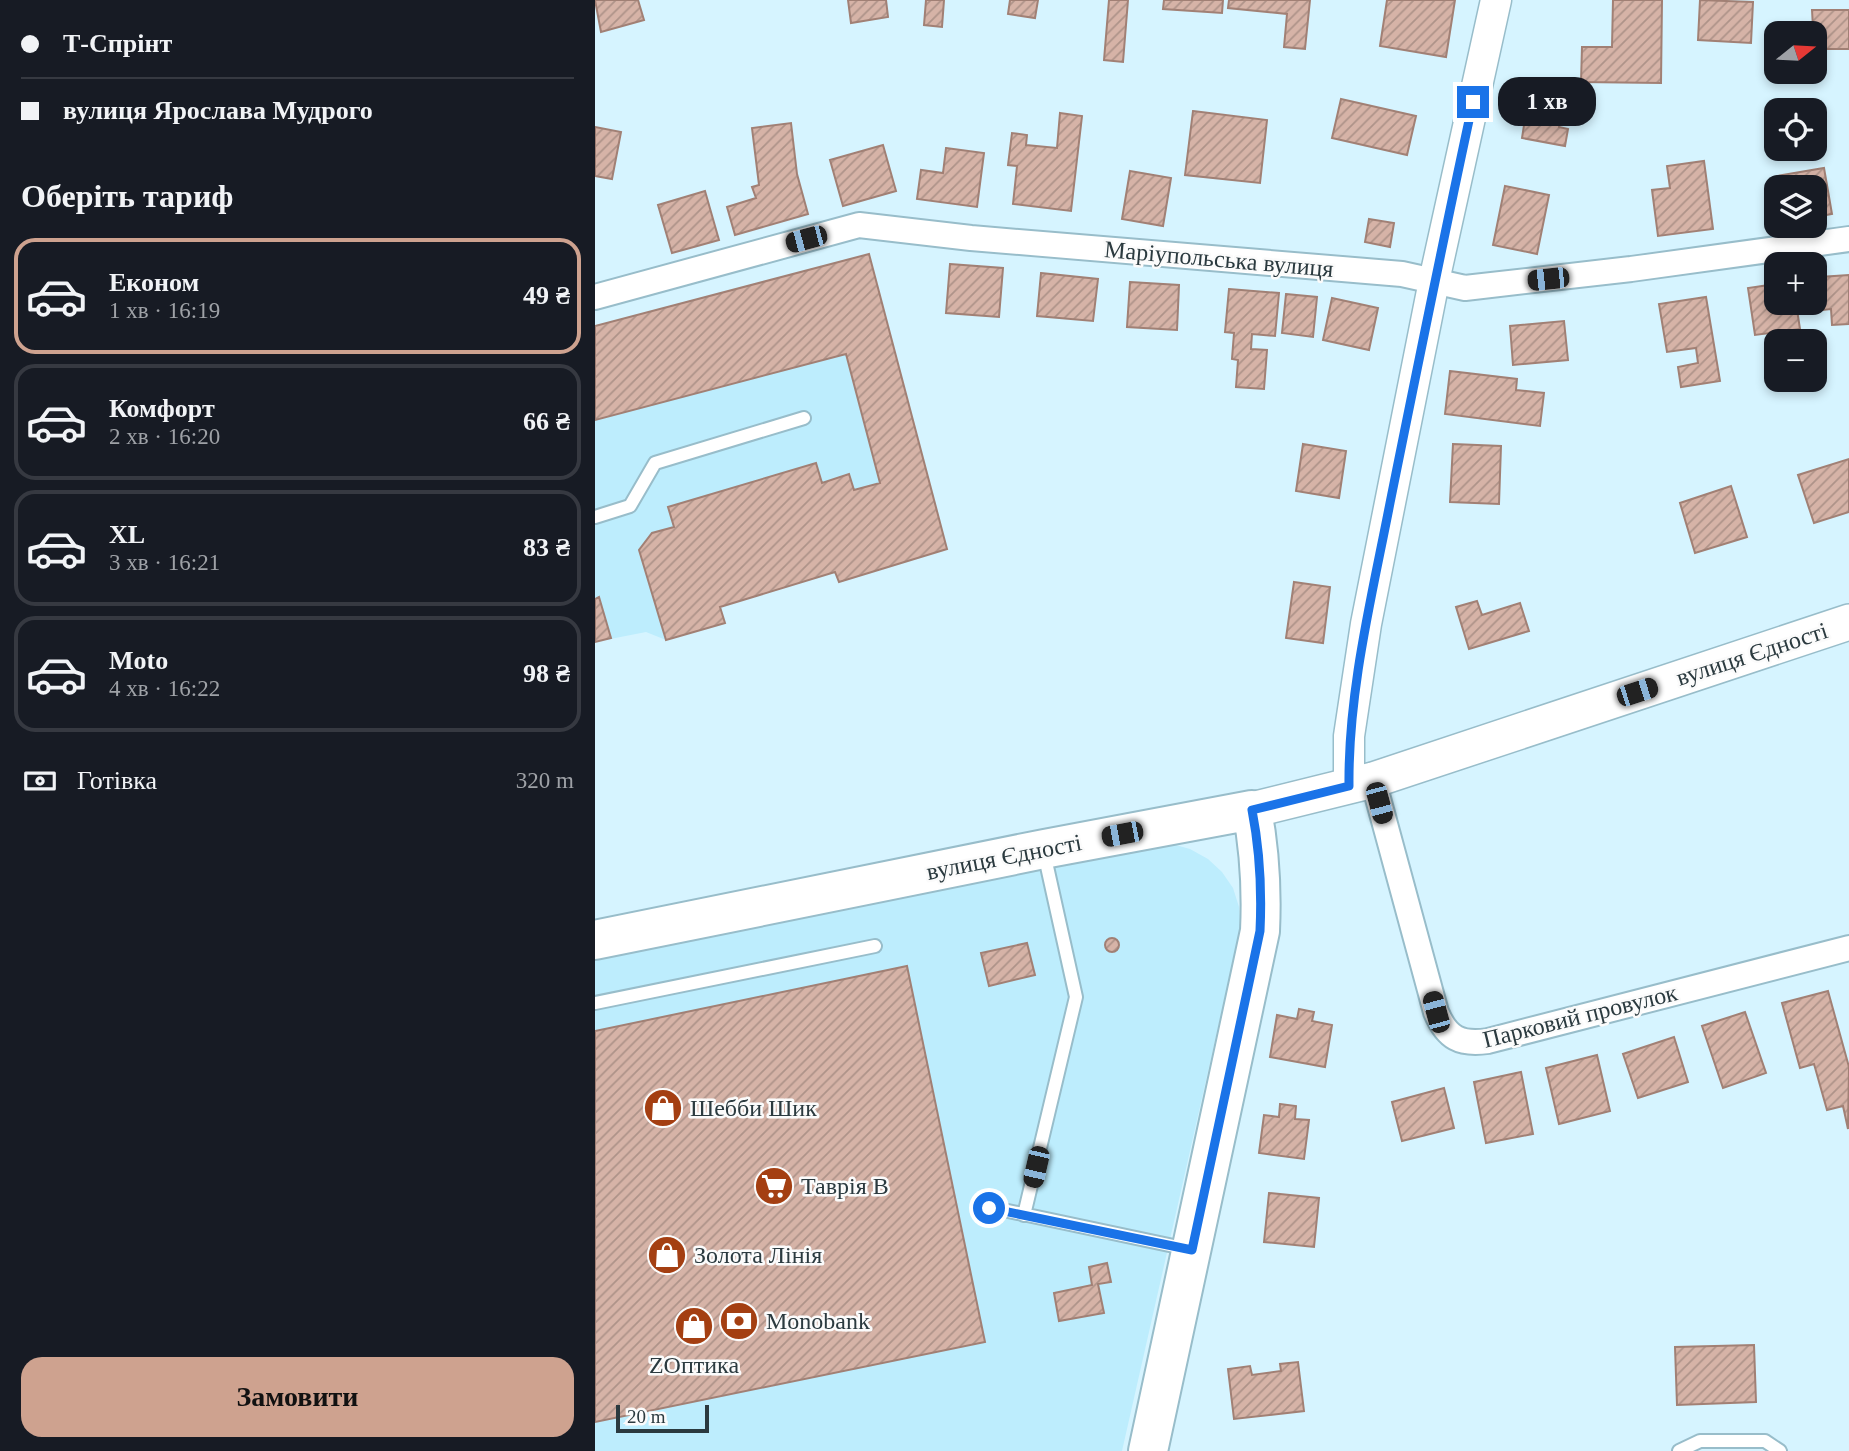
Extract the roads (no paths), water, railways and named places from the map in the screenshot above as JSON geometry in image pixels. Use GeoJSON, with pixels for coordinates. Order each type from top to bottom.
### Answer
{"type":"FeatureCollection","features":[{"type":"Feature","properties":{"kind":"main road","name":"вулиця Єдності"},"geometry":{"type":"LineString","coordinates":[[595,940],[1044,849],[1252,810],[1361,783],[1849,622]]}},
{"type":"Feature","properties":{"kind":"main road"},"geometry":{"type":"LineString","coordinates":[[1148,1451],[1260,931],[1260,852],[1252,810]]}},
{"type":"Feature","properties":{"kind":"street"},"geometry":{"type":"LineString","coordinates":[[1361,783],[1349,736],[1366,624],[1434,281],[1496,0]]}},
{"type":"Feature","properties":{"kind":"street","name":"Маріупольська вулиця"},"geometry":{"type":"LineString","coordinates":[[595,297],[859,225],[971,238],[1402,274],[1465,288],[1631,269],[1849,239]]}},
{"type":"Feature","properties":{"kind":"street","name":"Парковий провулок"},"geometry":{"type":"LineString","coordinates":[[1361,783],[1436,1012],[1442,1027],[1455,1039],[1471,1043],[1488,1041],[1849,948]]}},
{"type":"Feature","properties":{"kind":"lane"},"geometry":{"type":"LineString","coordinates":[[595,517],[630,506],[656,463],[804,418]]}},
{"type":"Feature","properties":{"kind":"lane"},"geometry":{"type":"LineString","coordinates":[[1024,1215],[1076,997],[1044,849]]}},
{"type":"Feature","properties":{"kind":"lane"},"geometry":{"type":"LineString","coordinates":[[595,1003],[875,946]]}},
{"type":"Feature","properties":{"kind":"lane"},"geometry":{"type":"LineString","coordinates":[[989,1208],[1192,1250]]}},
{"type":"Feature","properties":{"kind":"lane"},"geometry":{"type":"LineString","coordinates":[[1679,1451],[1700,1441],[1765,1441],[1780,1451]]}},
{"type":"Feature","properties":{"kind":"place","name":"Шебби Шик"},"geometry":{"type":"Point","coordinates":[663,1108]}},
{"type":"Feature","properties":{"kind":"place","name":"Таврія В"},"geometry":{"type":"Point","coordinates":[774,1186]}},
{"type":"Feature","properties":{"kind":"place","name":"Золота Лінія"},"geometry":{"type":"Point","coordinates":[667,1255]}},
{"type":"Feature","properties":{"kind":"place","name":"Monobank"},"geometry":{"type":"Point","coordinates":[739,1321]}},
{"type":"Feature","properties":{"kind":"place","name":"ZОптика"},"geometry":{"type":"Point","coordinates":[694,1326]}}]}
